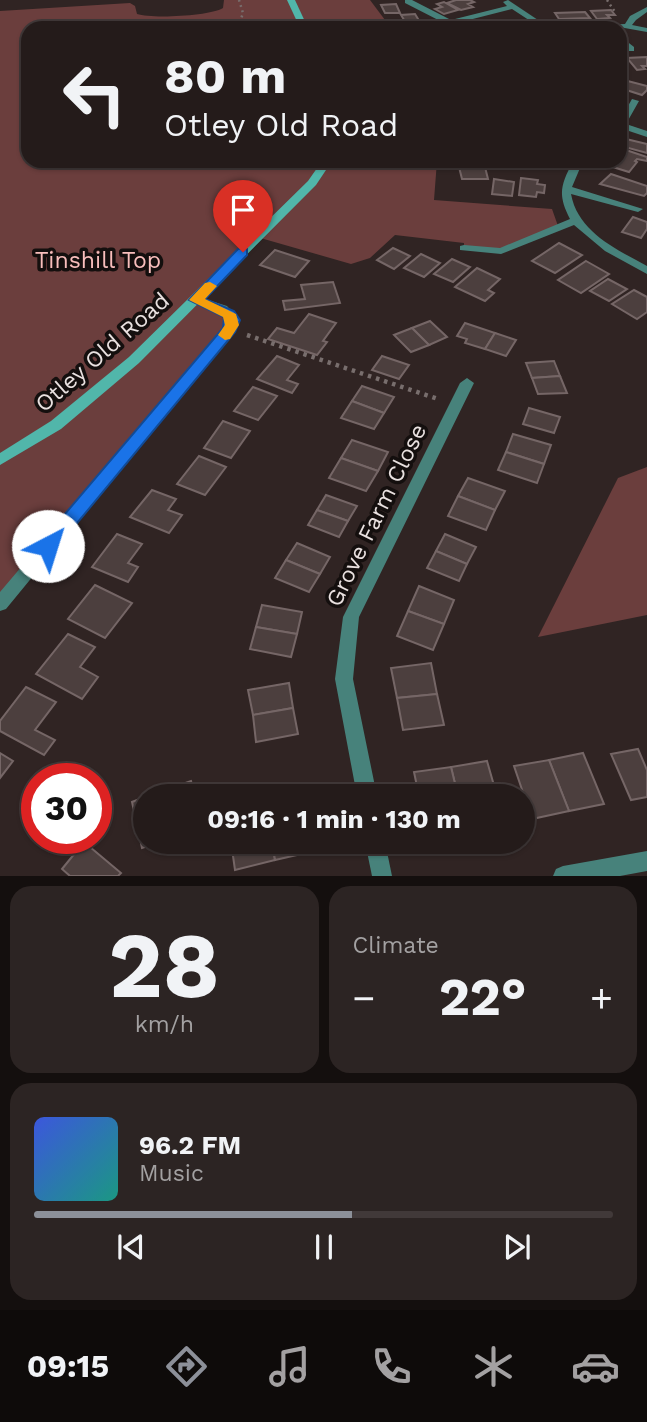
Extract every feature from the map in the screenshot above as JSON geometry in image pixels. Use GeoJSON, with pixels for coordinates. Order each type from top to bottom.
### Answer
{"type":"FeatureCollection","features":[{"type":"Feature","properties":{"kind":"street"},"geometry":{"type":"LineString","coordinates":[[291,0],[301,21]]}},
{"type":"Feature","properties":{"kind":"street"},"geometry":{"type":"LineString","coordinates":[[502,0],[536,21]]}},
{"type":"Feature","properties":{"kind":"street"},"geometry":{"type":"LineString","coordinates":[[408,1],[444,21]]}},
{"type":"Feature","properties":{"kind":"street"},"geometry":{"type":"LineString","coordinates":[[464,21],[515,6]]}},
{"type":"Feature","properties":{"kind":"street"},"geometry":{"type":"LineString","coordinates":[[647,9],[633,18],[628,26],[647,30]]}},
{"type":"Feature","properties":{"kind":"street"},"geometry":{"type":"LineString","coordinates":[[627,45],[631,49]]}},
{"type":"Feature","properties":{"kind":"street"},"geometry":{"type":"LineString","coordinates":[[627,114],[635,101]]}},
{"type":"Feature","properties":{"kind":"street"},"geometry":{"type":"LineString","coordinates":[[627,127],[647,134]]}},
{"type":"Feature","properties":{"kind":"street","name":"Otley Old Road"},"geometry":{"type":"LineString","coordinates":[[0,460],[56,425],[134,360],[312,183],[322,168]]}},
{"type":"Feature","properties":{"kind":"street"},"geometry":{"type":"LineString","coordinates":[[575,168],[566,189],[568,204],[575,221],[599,241],[647,271]]}},
{"type":"Feature","properties":{"kind":"street"},"geometry":{"type":"LineString","coordinates":[[566,189],[638,209]]}},
{"type":"Feature","properties":{"kind":"street"},"geometry":{"type":"LineString","coordinates":[[464,248],[501,251],[575,221]]}},
{"type":"Feature","properties":{"kind":"street","name":"Otley Old Road"},"geometry":{"type":"LineString","coordinates":[[196,300],[229,314],[233,320],[230,329]]}},
{"type":"Feature","properties":{"kind":"street"},"geometry":{"type":"LineString","coordinates":[[0,604],[230,329]]}},
{"type":"Feature","properties":{"kind":"street","name":"Grove Farm Close"},"geometry":{"type":"LineString","coordinates":[[365,784],[344,679],[351,617],[467,383]]}},
{"type":"Feature","properties":{"kind":"street"},"geometry":{"type":"LineString","coordinates":[[378,854],[382,876]]}},
{"type":"Feature","properties":{"kind":"street"},"geometry":{"type":"LineString","coordinates":[[563,876],[647,861]]}},
{"type":"Feature","properties":{"kind":"path"},"geometry":{"type":"LineString","coordinates":[[239,0],[243,13],[240,21]]}},
{"type":"Feature","properties":{"kind":"path"},"geometry":{"type":"LineString","coordinates":[[230,329],[456,405]]}},
{"type":"Feature","properties":{"kind":"green space","name":"Tinshill Top"},"geometry":{"type":"Polygon","coordinates":[[[224,0],[370,0],[386,21],[21,21],[21,168],[436,168],[434,200],[552,209],[558,226],[501,251],[464,248],[464,243],[395,235],[370,258],[351,264],[257,237],[197,300],[223,309],[233,320],[0,604],[0,11],[130,3],[135,6],[137,14],[144,16],[181,16],[223,8],[224,0]]]}},
{"type":"Feature","properties":{"kind":"green space"},"geometry":{"type":"Polygon","coordinates":[[[647,467],[647,615],[538,637],[618,478],[647,467]]]}},
{"type":"Feature","properties":{"kind":"building"},"geometry":{"type":"Polygon","coordinates":[[[470,0],[474,2],[468,4],[473,7],[461,10],[447,3],[470,0]]]}},
{"type":"Feature","properties":{"kind":"building"},"geometry":{"type":"Polygon","coordinates":[[[444,2],[458,10],[444,14],[435,9],[442,7],[437,4],[444,2]]]}},
{"type":"Feature","properties":{"kind":"building"},"geometry":{"type":"Polygon","coordinates":[[[396,4],[400,13],[385,13],[381,5],[396,4]]]}},
{"type":"Feature","properties":{"kind":"building"},"geometry":{"type":"Polygon","coordinates":[[[611,10],[615,15],[597,19],[591,11],[611,10]]]}},
{"type":"Feature","properties":{"kind":"building"},"geometry":{"type":"Polygon","coordinates":[[[585,12],[590,18],[559,19],[555,13],[585,12]]]}},
{"type":"Feature","properties":{"kind":"building"},"geometry":{"type":"Polygon","coordinates":[[[415,14],[419,21],[405,21],[401,15],[415,14]]]}},
{"type":"Feature","properties":{"kind":"building"},"geometry":{"type":"Polygon","coordinates":[[[647,57],[647,66],[642,66],[645,69],[637,70],[627,58],[647,57]]]}},
{"type":"Feature","properties":{"kind":"building"},"geometry":{"type":"Polygon","coordinates":[[[627,81],[647,86],[642,95],[627,90],[627,81]]]}},
{"type":"Feature","properties":{"kind":"building"},"geometry":{"type":"Polygon","coordinates":[[[627,139],[647,144],[647,153],[627,148],[627,139]]]}},
{"type":"Feature","properties":{"kind":"building"},"geometry":{"type":"Polygon","coordinates":[[[627,150],[647,157],[647,161],[637,159],[629,172],[616,168],[627,168],[627,150]]]}},
{"type":"Feature","properties":{"kind":"building"},"geometry":{"type":"Polygon","coordinates":[[[459,168],[485,168],[488,179],[462,179],[459,168]]]}},
{"type":"Feature","properties":{"kind":"building"},"geometry":{"type":"Polygon","coordinates":[[[611,174],[647,186],[647,193],[644,196],[600,184],[611,174]]]}},
{"type":"Feature","properties":{"kind":"building"},"geometry":{"type":"Polygon","coordinates":[[[521,178],[538,180],[537,184],[545,185],[544,193],[537,192],[536,197],[519,195],[521,178]]]}},
{"type":"Feature","properties":{"kind":"building"},"geometry":{"type":"Polygon","coordinates":[[[494,179],[514,182],[512,196],[492,194],[494,179]]]}},
{"type":"Feature","properties":{"kind":"building"},"geometry":{"type":"Polygon","coordinates":[[[633,217],[647,222],[647,229],[641,238],[622,232],[633,217]]]}},
{"type":"Feature","properties":{"kind":"building"},"geometry":{"type":"Polygon","coordinates":[[[559,243],[582,255],[555,273],[532,261],[559,243]]]}},
{"type":"Feature","properties":{"kind":"building"},"geometry":{"type":"Polygon","coordinates":[[[393,248],[410,256],[394,269],[377,260],[393,248]]]}},
{"type":"Feature","properties":{"kind":"building"},"geometry":{"type":"Polygon","coordinates":[[[275,250],[309,261],[295,277],[260,265],[275,250]]]}},
{"type":"Feature","properties":{"kind":"building"},"geometry":{"type":"Polygon","coordinates":[[[421,254],[440,263],[424,277],[404,268],[421,254]]]}},
{"type":"Feature","properties":{"kind":"building"},"geometry":{"type":"Polygon","coordinates":[[[452,259],[470,267],[453,282],[434,274],[452,259]]]}},
{"type":"Feature","properties":{"kind":"building"},"geometry":{"type":"Polygon","coordinates":[[[586,261],[609,274],[581,293],[558,280],[586,261]]]}},
{"type":"Feature","properties":{"kind":"building"},"geometry":{"type":"Polygon","coordinates":[[[477,268],[500,279],[488,290],[494,293],[485,301],[455,287],[477,268]]]}},
{"type":"Feature","properties":{"kind":"building"},"geometry":{"type":"Polygon","coordinates":[[[608,279],[627,289],[609,301],[590,291],[608,279]]]}},
{"type":"Feature","properties":{"kind":"building"},"geometry":{"type":"Polygon","coordinates":[[[333,282],[340,303],[285,310],[283,301],[305,299],[301,285],[333,282]]]}},
{"type":"Feature","properties":{"kind":"building"},"geometry":{"type":"Polygon","coordinates":[[[634,290],[647,297],[647,312],[637,319],[612,304],[634,290]]]}},
{"type":"Feature","properties":{"kind":"building"},"geometry":{"type":"Polygon","coordinates":[[[309,314],[336,323],[317,355],[268,339],[277,328],[294,333],[309,314]]]}},
{"type":"Feature","properties":{"kind":"building"},"geometry":{"type":"Polygon","coordinates":[[[430,321],[447,337],[429,345],[412,328],[430,321]]]}},
{"type":"Feature","properties":{"kind":"building"},"geometry":{"type":"Polygon","coordinates":[[[465,323],[495,333],[485,349],[465,343],[467,339],[457,336],[465,323]]]}},
{"type":"Feature","properties":{"kind":"building"},"geometry":{"type":"Polygon","coordinates":[[[412,328],[429,345],[411,352],[394,335],[412,328]]]}},
{"type":"Feature","properties":{"kind":"building"},"geometry":{"type":"Polygon","coordinates":[[[495,333],[516,340],[506,356],[485,349],[495,333]]]}},
{"type":"Feature","properties":{"kind":"building"},"geometry":{"type":"Polygon","coordinates":[[[277,356],[299,365],[287,380],[298,384],[292,393],[257,379],[277,356]]]}},
{"type":"Feature","properties":{"kind":"building"},"geometry":{"type":"Polygon","coordinates":[[[382,356],[409,365],[399,379],[372,370],[382,356]]]}},
{"type":"Feature","properties":{"kind":"building"},"geometry":{"type":"Polygon","coordinates":[[[554,361],[560,376],[532,378],[526,363],[554,361]]]}},
{"type":"Feature","properties":{"kind":"building"},"geometry":{"type":"Polygon","coordinates":[[[560,376],[567,393],[538,394],[532,378],[560,376]]]}},
{"type":"Feature","properties":{"kind":"building"},"geometry":{"type":"Polygon","coordinates":[[[362,386],[394,397],[384,413],[352,401],[362,386]]]}},
{"type":"Feature","properties":{"kind":"building"},"geometry":{"type":"Polygon","coordinates":[[[253,387],[277,396],[258,420],[234,411],[253,387]]]}},
{"type":"Feature","properties":{"kind":"building"},"geometry":{"type":"Polygon","coordinates":[[[352,401],[384,413],[374,429],[341,418],[352,401]]]}},
{"type":"Feature","properties":{"kind":"building"},"geometry":{"type":"Polygon","coordinates":[[[529,408],[560,417],[554,433],[523,424],[529,408]]]}},
{"type":"Feature","properties":{"kind":"building"},"geometry":{"type":"Polygon","coordinates":[[[223,421],[250,431],[231,458],[204,448],[223,421]]]}},
{"type":"Feature","properties":{"kind":"building"},"geometry":{"type":"Polygon","coordinates":[[[513,434],[551,445],[544,464],[506,452],[513,434]]]}},
{"type":"Feature","properties":{"kind":"building"},"geometry":{"type":"Polygon","coordinates":[[[352,440],[388,452],[378,471],[341,458],[352,440]]]}},
{"type":"Feature","properties":{"kind":"building"},"geometry":{"type":"Polygon","coordinates":[[[506,452],[544,464],[537,483],[498,470],[506,452]]]}},
{"type":"Feature","properties":{"kind":"building"},"geometry":{"type":"Polygon","coordinates":[[[199,456],[226,467],[205,495],[177,484],[199,456]]]}},
{"type":"Feature","properties":{"kind":"building"},"geometry":{"type":"Polygon","coordinates":[[[341,458],[378,471],[366,491],[329,478],[341,458]]]}},
{"type":"Feature","properties":{"kind":"building"},"geometry":{"type":"Polygon","coordinates":[[[468,478],[505,491],[495,510],[458,496],[468,478]]]}},
{"type":"Feature","properties":{"kind":"building"},"geometry":{"type":"Polygon","coordinates":[[[152,490],[176,499],[168,510],[182,515],[169,533],[130,517],[152,490]]]}},
{"type":"Feature","properties":{"kind":"building"},"geometry":{"type":"Polygon","coordinates":[[[326,495],[357,506],[348,521],[317,510],[326,495]]]}},
{"type":"Feature","properties":{"kind":"building"},"geometry":{"type":"Polygon","coordinates":[[[458,496],[495,510],[486,530],[448,516],[458,496]]]}},
{"type":"Feature","properties":{"kind":"building"},"geometry":{"type":"Polygon","coordinates":[[[317,510],[348,521],[339,537],[308,525],[317,510]]]}},
{"type":"Feature","properties":{"kind":"building"},"geometry":{"type":"Polygon","coordinates":[[[117,534],[142,544],[128,563],[138,567],[128,582],[92,567],[117,534]]]}},
{"type":"Feature","properties":{"kind":"building"},"geometry":{"type":"Polygon","coordinates":[[[445,534],[476,547],[467,564],[436,551],[445,534]]]}},
{"type":"Feature","properties":{"kind":"building"},"geometry":{"type":"Polygon","coordinates":[[[297,543],[330,557],[320,574],[286,560],[297,543]]]}},
{"type":"Feature","properties":{"kind":"building"},"geometry":{"type":"Polygon","coordinates":[[[436,551],[467,564],[459,581],[427,568],[436,551]]]}},
{"type":"Feature","properties":{"kind":"building"},"geometry":{"type":"Polygon","coordinates":[[[286,560],[320,574],[309,592],[275,578],[286,560]]]}},
{"type":"Feature","properties":{"kind":"building"},"geometry":{"type":"Polygon","coordinates":[[[95,585],[132,603],[105,638],[68,619],[95,585]]]}},
{"type":"Feature","properties":{"kind":"building"},"geometry":{"type":"Polygon","coordinates":[[[419,586],[454,600],[444,624],[408,611],[419,586]]]}},
{"type":"Feature","properties":{"kind":"building"},"geometry":{"type":"Polygon","coordinates":[[[262,605],[302,612],[297,634],[256,627],[262,605]]]}},
{"type":"Feature","properties":{"kind":"building"},"geometry":{"type":"Polygon","coordinates":[[[408,611],[444,624],[433,650],[397,636],[408,611]]]}},
{"type":"Feature","properties":{"kind":"building"},"geometry":{"type":"Polygon","coordinates":[[[256,627],[297,634],[291,657],[250,649],[256,627]]]}},
{"type":"Feature","properties":{"kind":"building"},"geometry":{"type":"Polygon","coordinates":[[[68,634],[95,647],[80,667],[98,677],[82,699],[36,674],[68,634]]]}},
{"type":"Feature","properties":{"kind":"building"},"geometry":{"type":"Polygon","coordinates":[[[431,663],[437,694],[397,698],[391,668],[431,663]]]}},
{"type":"Feature","properties":{"kind":"building"},"geometry":{"type":"Polygon","coordinates":[[[289,683],[293,708],[253,715],[248,690],[289,683]]]}},
{"type":"Feature","properties":{"kind":"building"},"geometry":{"type":"Polygon","coordinates":[[[26,687],[56,702],[35,730],[55,740],[44,755],[0,731],[0,721],[26,687]]]}},
{"type":"Feature","properties":{"kind":"building"},"geometry":{"type":"Polygon","coordinates":[[[437,694],[444,725],[403,730],[397,698],[437,694]]]}},
{"type":"Feature","properties":{"kind":"building"},"geometry":{"type":"Polygon","coordinates":[[[293,708],[298,734],[256,742],[253,715],[293,708]]]}},
{"type":"Feature","properties":{"kind":"building"},"geometry":{"type":"Polygon","coordinates":[[[638,749],[647,770],[647,797],[631,800],[611,754],[638,749]]]}},
{"type":"Feature","properties":{"kind":"building"},"geometry":{"type":"Polygon","coordinates":[[[0,753],[13,761],[0,778],[0,753]]]}},
{"type":"Feature","properties":{"kind":"building"},"geometry":{"type":"Polygon","coordinates":[[[583,753],[604,804],[569,811],[549,760],[583,753]]]}},
{"type":"Feature","properties":{"kind":"building"},"geometry":{"type":"Polygon","coordinates":[[[549,760],[569,811],[535,818],[535,784],[520,784],[514,766],[549,760]]]}},
{"type":"Feature","properties":{"kind":"building"},"geometry":{"type":"Polygon","coordinates":[[[487,761],[494,784],[455,784],[451,767],[487,761]]]}},
{"type":"Feature","properties":{"kind":"building"},"geometry":{"type":"Polygon","coordinates":[[[451,767],[455,784],[416,784],[414,772],[451,767]]]}},
{"type":"Feature","properties":{"kind":"building"},"geometry":{"type":"Polygon","coordinates":[[[74,854],[98,854],[121,873],[118,876],[70,876],[62,869],[74,854]]]}},
{"type":"Feature","properties":{"kind":"building"},"geometry":{"type":"Polygon","coordinates":[[[233,854],[274,854],[275,860],[235,870],[233,854]]]}},
{"type":"Feature","properties":{"kind":"building"},"geometry":{"type":"Polygon","coordinates":[[[274,854],[301,854],[275,860],[274,854]]]}},
{"type":"Feature","properties":{"kind":"slow traffic"},"geometry":{"type":"LineString","coordinates":[[210,286],[196,300],[223,309],[229,314],[233,320],[225,335]]}},
{"type":"Feature","properties":{"kind":"route"},"geometry":{"type":"LineString","coordinates":[[48,546],[230,329],[233,320],[229,314],[223,309],[196,300],[243,252]]}}]}
